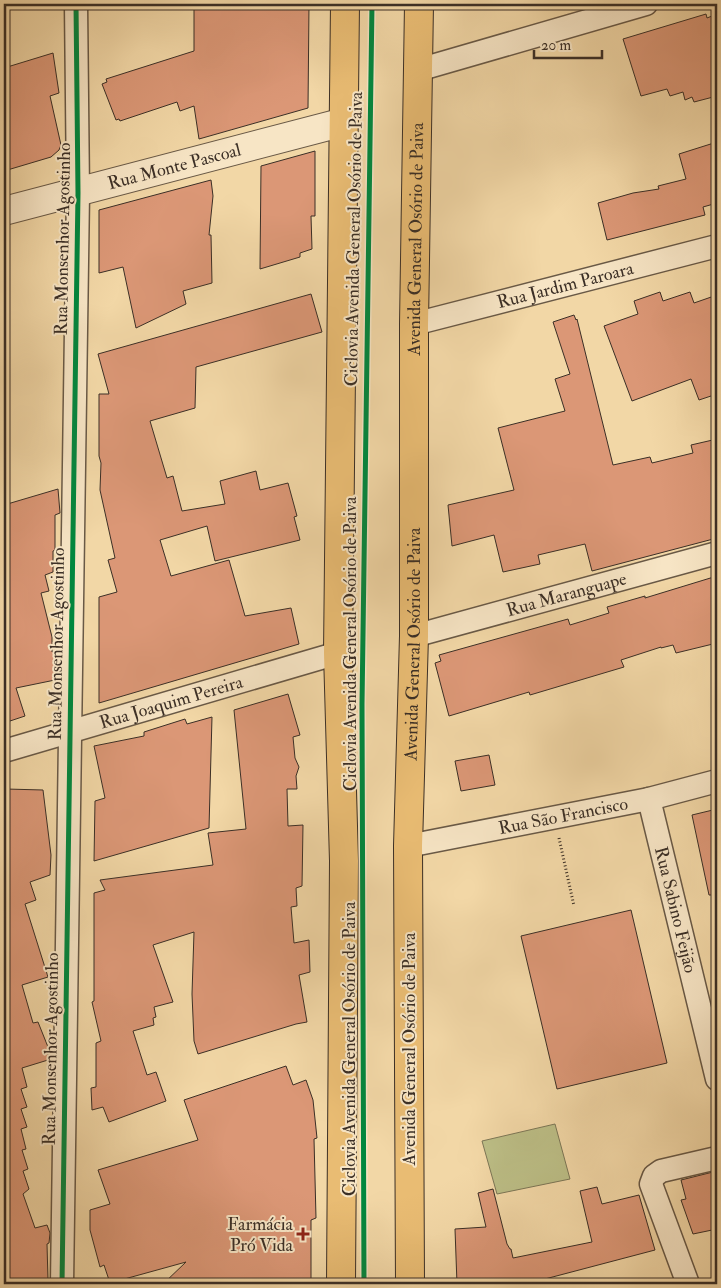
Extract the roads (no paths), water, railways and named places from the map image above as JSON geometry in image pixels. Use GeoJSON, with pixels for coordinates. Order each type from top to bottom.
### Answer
{"type":"FeatureCollection","features":[{"type":"Feature","properties":{"kind":"main road"},"geometry":{"type":"LineString","coordinates":[[341,1284],[344,861],[338,654],[345,4]]}},
{"type":"Feature","properties":{"kind":"main road","name":"Avenida General Osório de Paiva"},"geometry":{"type":"LineString","coordinates":[[410,1284],[408,846],[414,636],[414,324],[419,4]]}},
{"type":"Feature","properties":{"kind":"street","name":"Rua Monsenhor Agostinho"},"geometry":{"type":"LineString","coordinates":[[62,1284],[78,193],[76,4]]}},
{"type":"Feature","properties":{"kind":"street"},"geometry":{"type":"LineString","coordinates":[[418,70],[646,4]]}},
{"type":"Feature","properties":{"kind":"street","name":"Rua Monte Pascoal"},"geometry":{"type":"LineString","coordinates":[[4,211],[344,122]]}},
{"type":"Feature","properties":{"kind":"street","name":"Rua Jardim Paroara"},"geometry":{"type":"LineString","coordinates":[[414,324],[717,246]]}},
{"type":"Feature","properties":{"kind":"street","name":"Rua Maranguape"},"geometry":{"type":"LineString","coordinates":[[414,636],[717,553]]}},
{"type":"Feature","properties":{"kind":"street","name":"Rua Joaquim Pereira"},"geometry":{"type":"LineString","coordinates":[[4,751],[70,730],[338,654]]}},
{"type":"Feature","properties":{"kind":"street","name":"Rua São Francisco"},"geometry":{"type":"LineString","coordinates":[[408,846],[649,799],[717,781]]}},
{"type":"Feature","properties":{"kind":"street","name":"Rua Sabino Feijão"},"geometry":{"type":"LineString","coordinates":[[649,799],[717,1079]]}},
{"type":"Feature","properties":{"kind":"street"},"geometry":{"type":"LineString","coordinates":[[688,1284],[651,1184],[652,1180],[661,1171],[717,1158]]}},
{"type":"Feature","properties":{"kind":"place","name":"Farmácia Pró Vida"},"geometry":{"type":"Point","coordinates":[303,1234]}}]}
